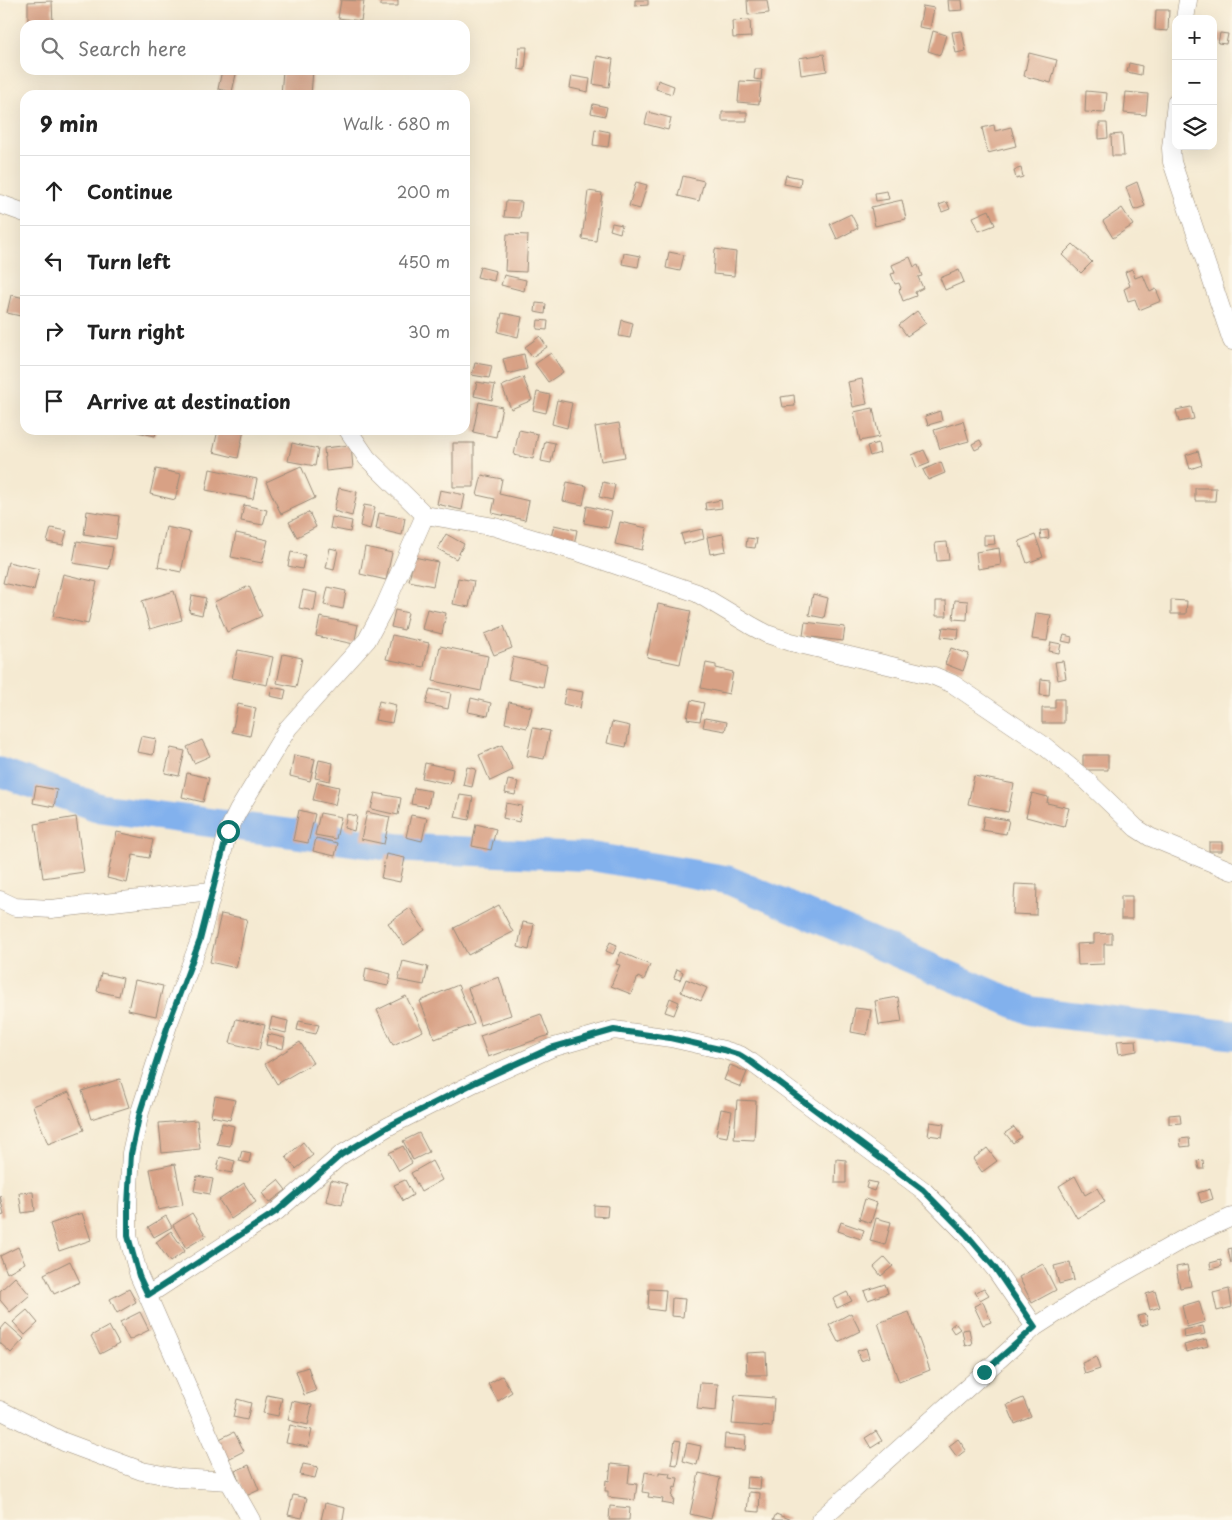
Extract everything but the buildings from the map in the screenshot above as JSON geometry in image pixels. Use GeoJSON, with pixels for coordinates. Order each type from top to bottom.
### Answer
{"type":"FeatureCollection","features":[{"type":"Feature","properties":{"kind":"street"},"geometry":{"type":"LineString","coordinates":[[1186,15],[1188,0]]}},
{"type":"Feature","properties":{"kind":"street"},"geometry":{"type":"LineString","coordinates":[[1176,105],[1171,148],[1172,162],[1232,341]]}},
{"type":"Feature","properties":{"kind":"street"},"geometry":{"type":"LineString","coordinates":[[0,204],[20,211]]}},
{"type":"Feature","properties":{"kind":"street"},"geometry":{"type":"LineString","coordinates":[[351,435],[367,458],[425,515],[495,527],[584,554],[697,593],[767,634],[791,642],[934,676],[953,684],[1043,745],[1086,780],[1136,828],[1150,837],[1232,871]]}},
{"type":"Feature","properties":{"kind":"street"},"geometry":{"type":"LineString","coordinates":[[251,1520],[230,1481],[139,1276],[128,1236],[131,1154],[140,1112],[168,1025],[200,940],[228,831],[288,728],[370,635],[425,515]]}},
{"type":"Feature","properties":{"kind":"street"},"geometry":{"type":"LineString","coordinates":[[0,900],[15,907],[51,908],[212,891]]}},
{"type":"Feature","properties":{"kind":"street"},"geometry":{"type":"LineString","coordinates":[[148,1295],[277,1211],[341,1155],[389,1126],[474,1083],[551,1048],[614,1030],[670,1038],[724,1050],[740,1055],[751,1062],[923,1190],[967,1235],[995,1268],[1035,1327]]}},
{"type":"Feature","properties":{"kind":"street"},"geometry":{"type":"LineString","coordinates":[[820,1520],[1035,1327],[1091,1291],[1185,1238],[1232,1217]]}},
{"type":"Feature","properties":{"kind":"street"},"geometry":{"type":"LineString","coordinates":[[0,1410],[64,1442],[142,1470],[179,1478],[230,1481]]}},
{"type":"Feature","properties":{"kind":"waterway"},"geometry":{"type":"LineString","coordinates":[[0,772],[100,808],[401,848],[594,857],[728,880],[1032,1011],[1232,1035]]}},
{"type":"Feature","properties":{"kind":"route"},"geometry":{"type":"LineString","coordinates":[[228,831],[200,940],[168,1025],[140,1112],[131,1154],[128,1236],[139,1276],[148,1295],[277,1211],[341,1155],[389,1126],[474,1083],[551,1048],[598,1033],[614,1030],[626,1031],[670,1038],[740,1055],[923,1190],[967,1235],[995,1268],[1035,1327],[984,1372]]}}]}
